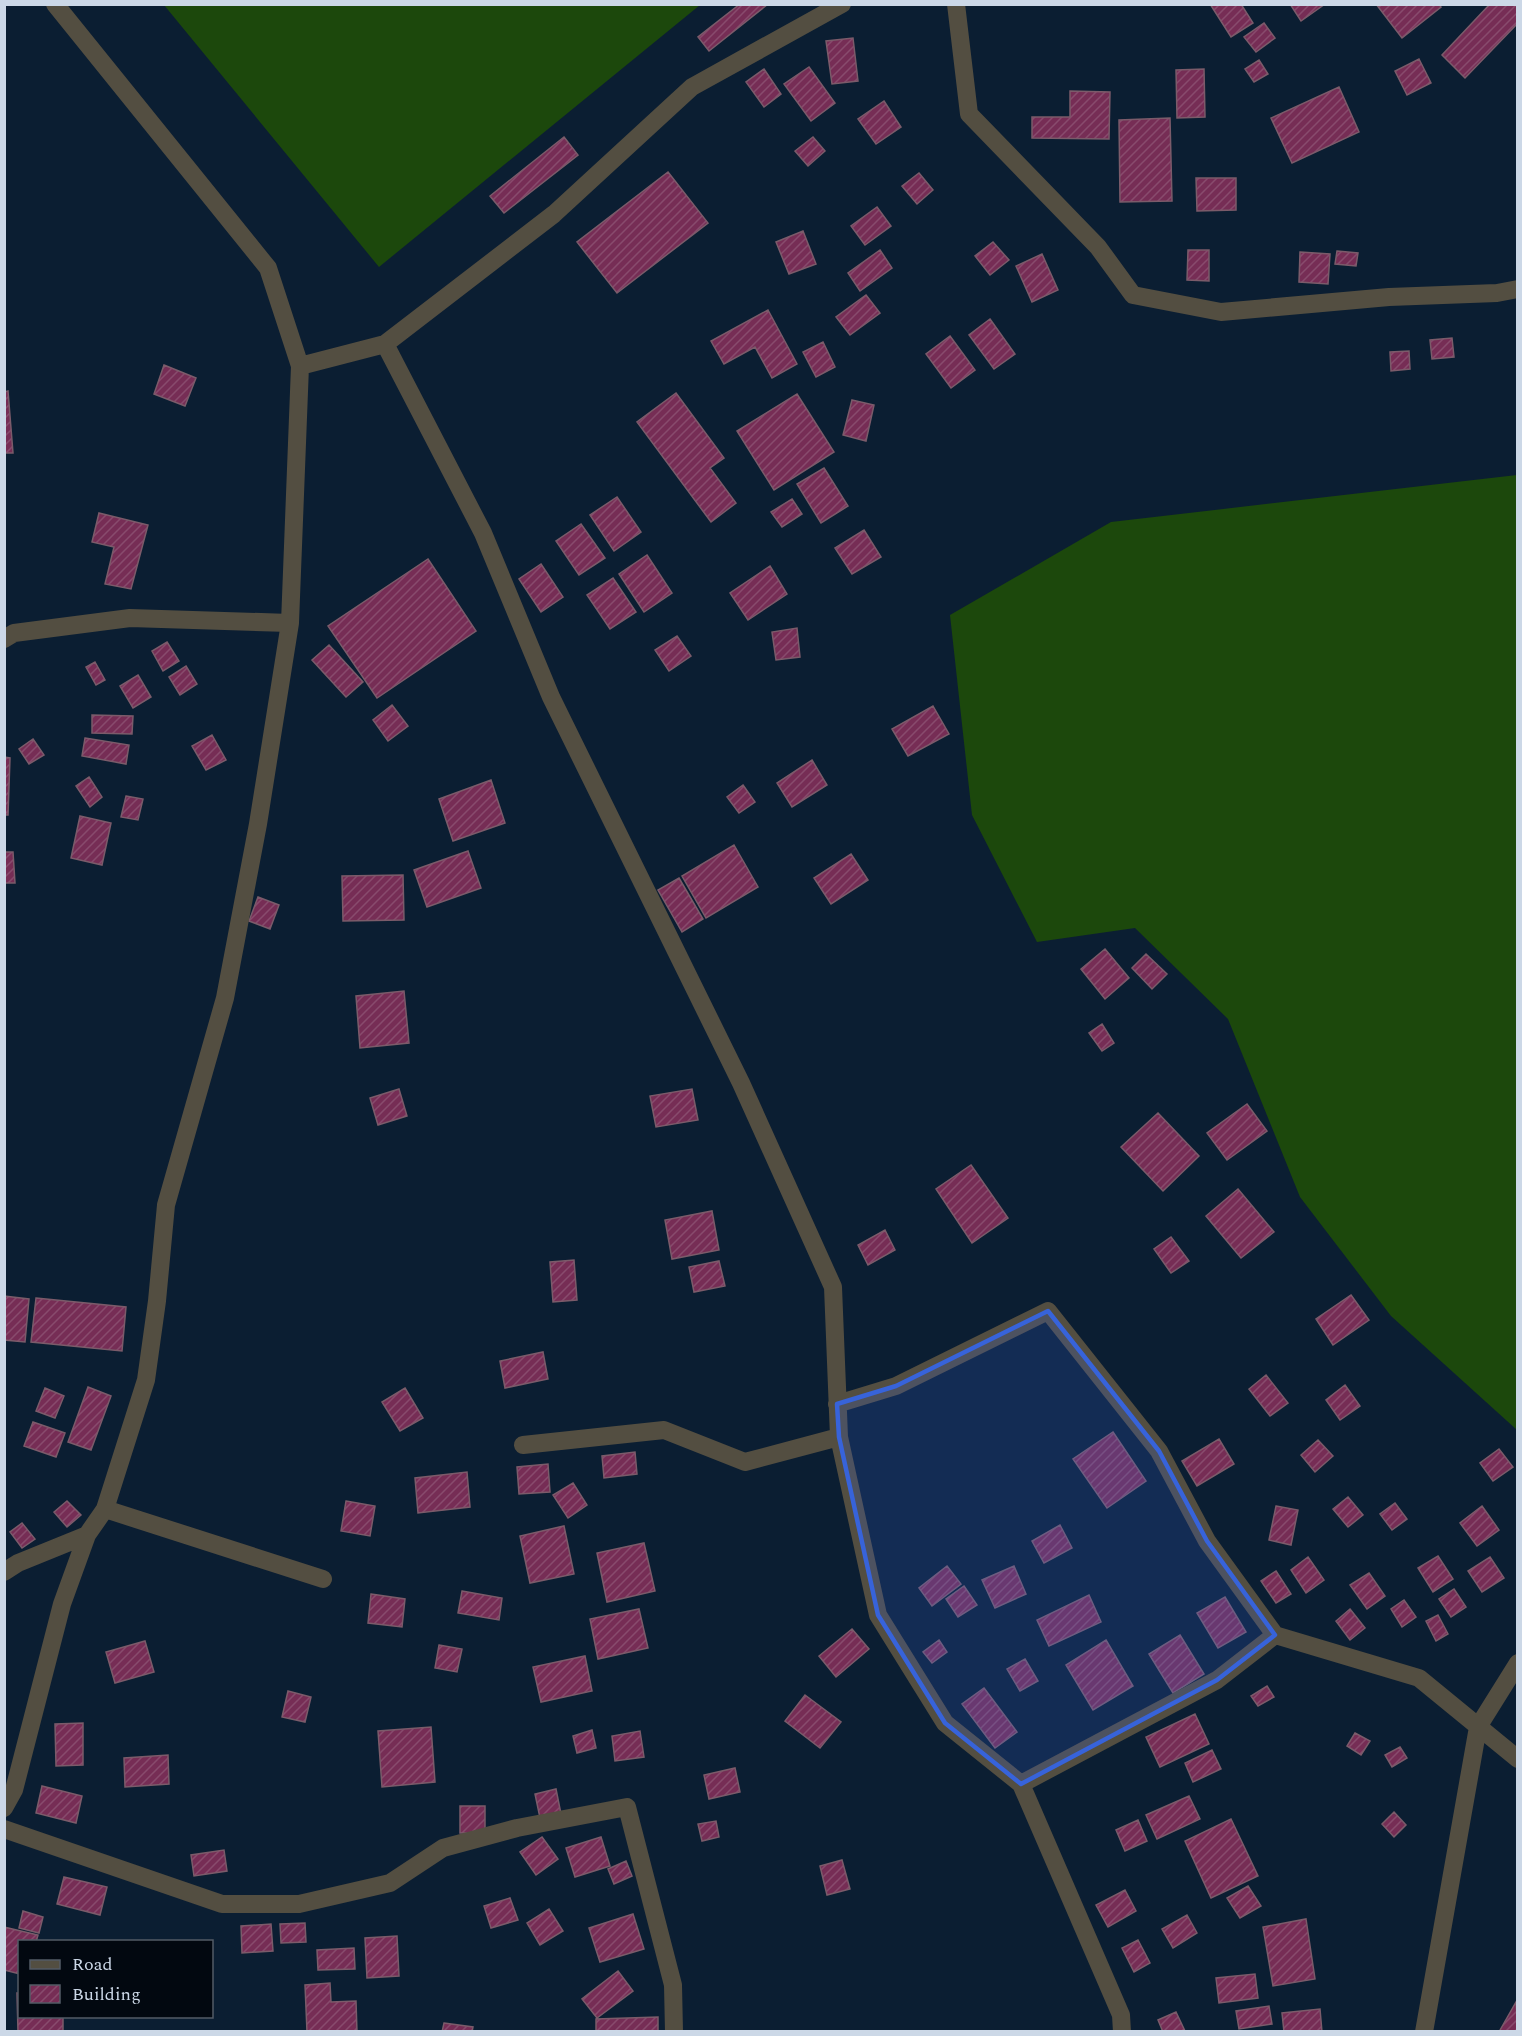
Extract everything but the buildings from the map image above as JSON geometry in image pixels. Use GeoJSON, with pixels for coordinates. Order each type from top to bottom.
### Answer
{"type":"FeatureCollection","features":[{"type":"Feature","properties":{"kind":"street"},"geometry":{"type":"LineString","coordinates":[[4,1808],[14,1790],[62,1604],[87,1535],[105,1509],[146,1380],[157,1301],[166,1205],[225,998],[258,824],[290,623],[300,366],[268,268],[55,4]]}},
{"type":"Feature","properties":{"kind":"street"},"geometry":{"type":"LineString","coordinates":[[300,366],[385,344],[554,214],[692,87],[842,4]]}},
{"type":"Feature","properties":{"kind":"street"},"geometry":{"type":"LineString","coordinates":[[956,4],[969,114],[1098,247],[1133,295],[1221,312],[1389,297],[1497,293],[1518,289]]}},
{"type":"Feature","properties":{"kind":"street"},"geometry":{"type":"LineString","coordinates":[[385,344],[483,533],[551,697],[741,1083],[833,1287],[839,1437],[879,1615],[945,1723],[1021,1784],[1121,2015],[1122,2031]]}},
{"type":"Feature","properties":{"kind":"street"},"geometry":{"type":"LineString","coordinates":[[4,639],[14,633],[130,618],[290,623]]}},
{"type":"Feature","properties":{"kind":"street"},"geometry":{"type":"LineString","coordinates":[[837,1404],[896,1386],[1048,1311],[1159,1451],[1207,1541],[1275,1635],[1419,1678],[1518,1759]]}},
{"type":"Feature","properties":{"kind":"street"},"geometry":{"type":"LineString","coordinates":[[524,1445],[664,1430],[746,1461],[839,1437]]}},
{"type":"Feature","properties":{"kind":"street"},"geometry":{"type":"LineString","coordinates":[[105,1509],[323,1579]]}},
{"type":"Feature","properties":{"kind":"street"},"geometry":{"type":"LineString","coordinates":[[4,1572],[18,1563],[87,1535]]}},
{"type":"Feature","properties":{"kind":"street"},"geometry":{"type":"LineString","coordinates":[[1021,1784],[1217,1680],[1275,1635]]}},
{"type":"Feature","properties":{"kind":"street"},"geometry":{"type":"LineString","coordinates":[[1424,2031],[1478,1727],[1518,1663]]}},
{"type":"Feature","properties":{"kind":"street"},"geometry":{"type":"LineString","coordinates":[[4,1829],[222,1904],[299,1904],[390,1883],[443,1848],[517,1828],[627,1807],[673,1985],[674,2031]]}},
{"type":"Feature","properties":{"kind":"highlighted area"},"geometry":{"type":"Polygon","coordinates":[[[1048,1311],[1159,1451],[1207,1541],[1275,1635],[1217,1680],[1021,1784],[945,1723],[878,1615],[839,1437],[837,1404],[896,1386],[1048,1311]]]}},
{"type":"Feature","properties":{"kind":"green space"},"geometry":{"type":"Polygon","coordinates":[[[164,5],[700,5],[379,267],[164,5]]]}},
{"type":"Feature","properties":{"kind":"green space"},"geometry":{"type":"Polygon","coordinates":[[[1518,475],[1517,1430],[1391,1316],[1300,1197],[1228,1019],[1135,928],[1037,942],[972,815],[950,615],[1111,522],[1518,475]]]}}]}
